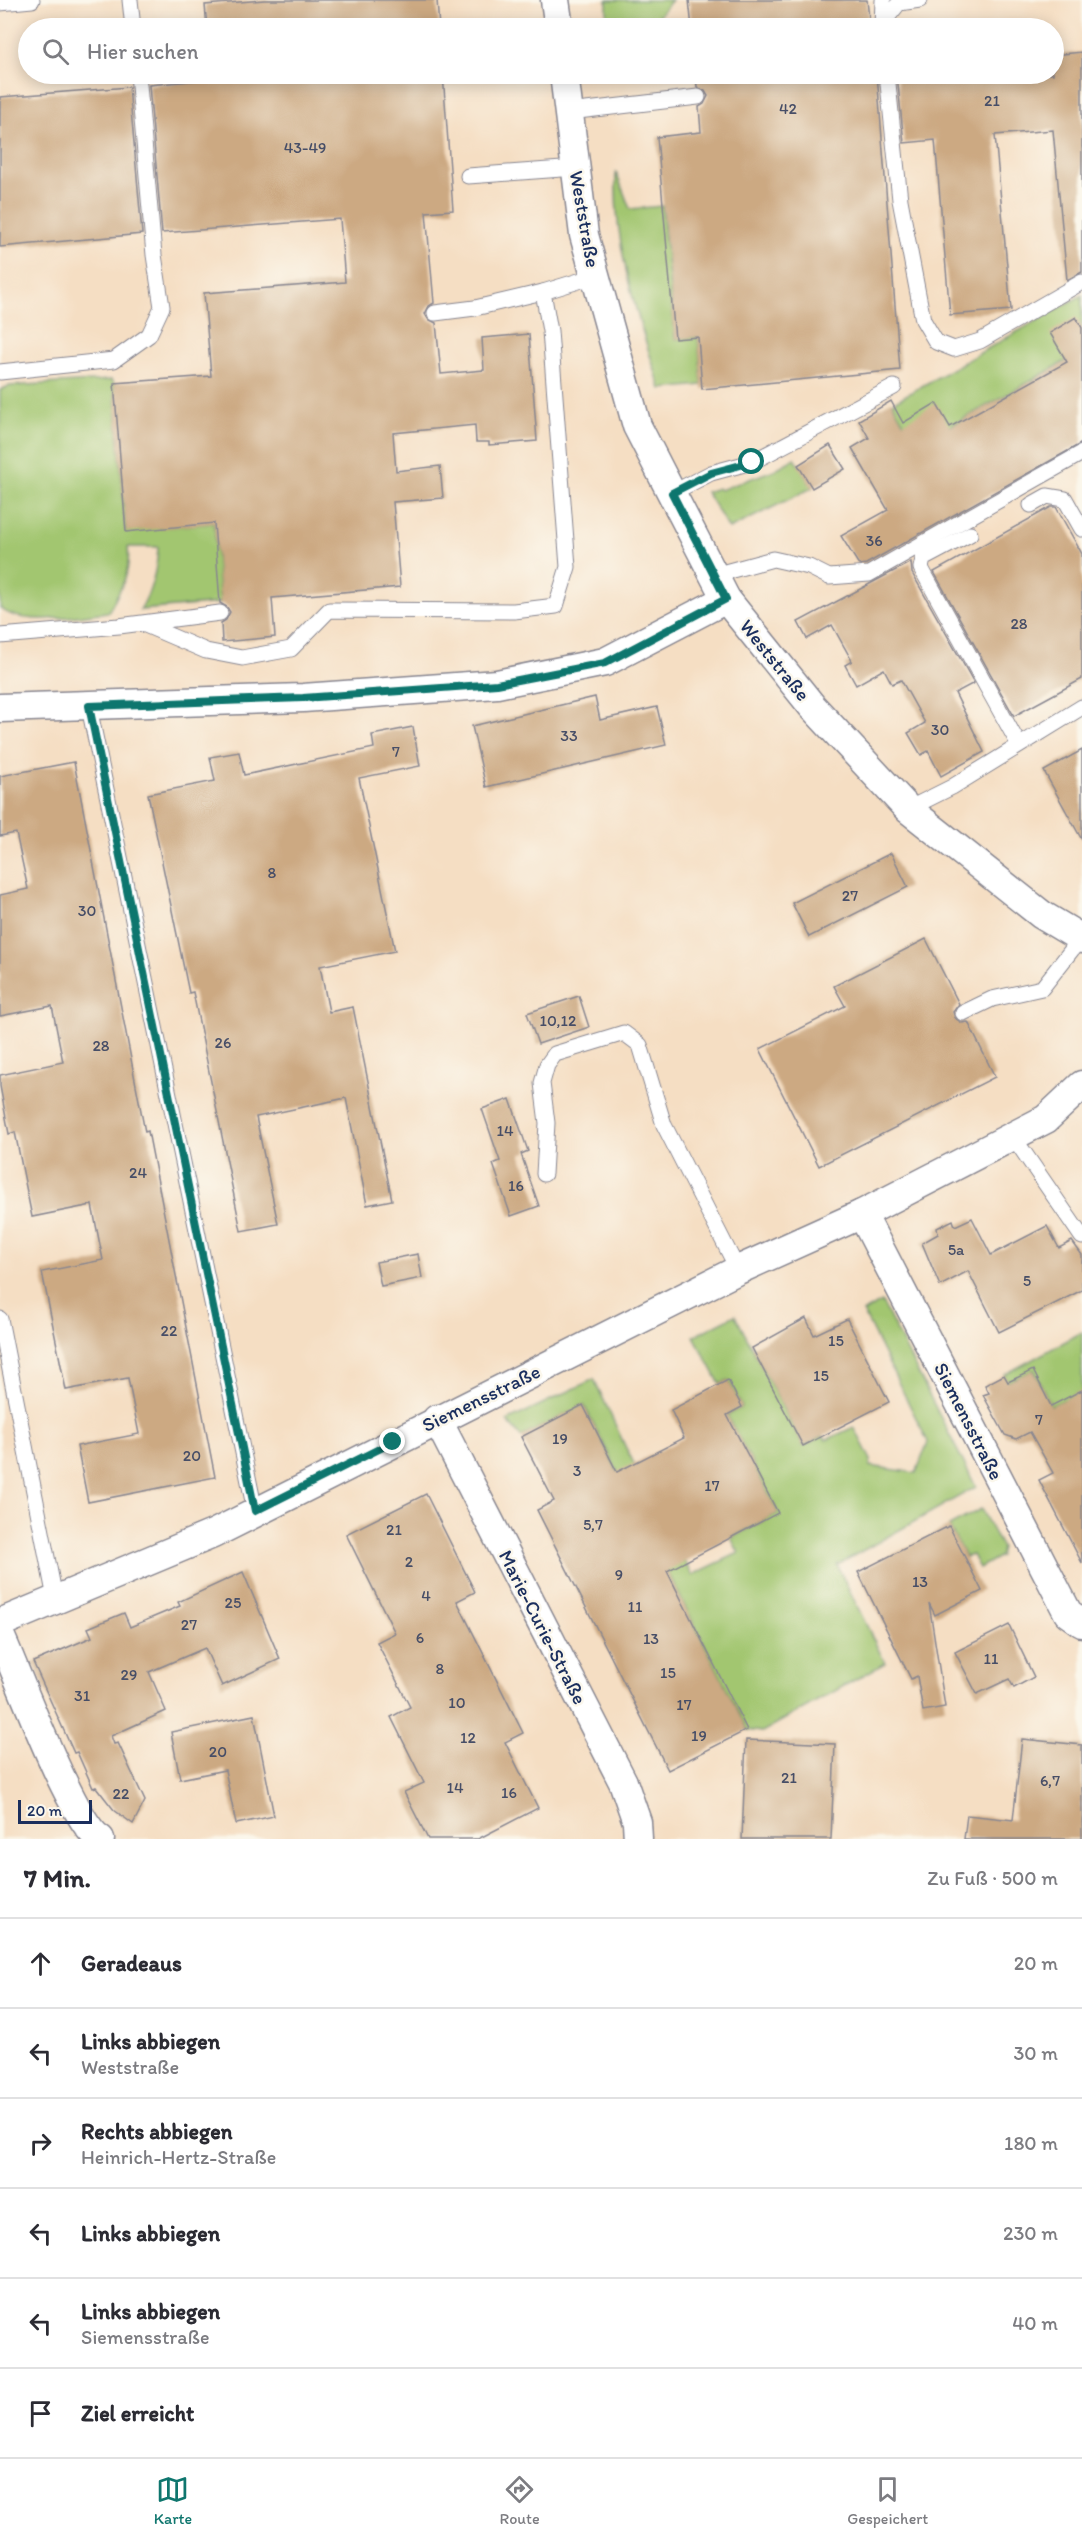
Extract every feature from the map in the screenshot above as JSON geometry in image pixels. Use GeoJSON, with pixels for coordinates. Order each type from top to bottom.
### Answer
{"type":"FeatureCollection","features":[{"type":"Feature","properties":{"kind":"street"},"geometry":{"type":"LineString","coordinates":[[555,0],[558,18]]}},
{"type":"Feature","properties":{"kind":"street","name":"Weststraße"},"geometry":{"type":"LineString","coordinates":[[565,84],[584,235],[637,426],[720,587],[812,706],[908,809],[1042,915],[1081,938]]}},
{"type":"Feature","properties":{"kind":"street"},"geometry":{"type":"LineString","coordinates":[[0,708],[303,698],[497,684],[605,663],[720,587]]}},
{"type":"Feature","properties":{"kind":"street","name":"Siemensstraße"},"geometry":{"type":"LineString","coordinates":[[0,1623],[213,1534],[437,1419],[738,1270],[862,1214],[1046,1119],[1082,1085]]}},
{"type":"Feature","properties":{"kind":"street","name":"Siemensstraße"},"geometry":{"type":"LineString","coordinates":[[862,1214],[1068,1613],[1082,1623]]}},
{"type":"Feature","properties":{"kind":"street","name":"Marie-Curie-Straße"},"geometry":{"type":"LineString","coordinates":[[437,1419],[623,1782],[637,1822],[638,1839]]}},
{"type":"Feature","properties":{"kind":"street"},"geometry":{"type":"LineString","coordinates":[[0,1635],[75,1807],[93,1834],[100,1839]]}},
{"type":"Feature","properties":{"kind":"lane"},"geometry":{"type":"LineString","coordinates":[[0,3],[32,0]]}},
{"type":"Feature","properties":{"kind":"lane"},"geometry":{"type":"LineString","coordinates":[[130,0],[132,18]]}},
{"type":"Feature","properties":{"kind":"lane"},"geometry":{"type":"LineString","coordinates":[[882,18],[883,0]]}},
{"type":"Feature","properties":{"kind":"lane"},"geometry":{"type":"LineString","coordinates":[[888,18],[899,3],[920,0]]}},
{"type":"Feature","properties":{"kind":"lane"},"geometry":{"type":"LineString","coordinates":[[0,372],[114,360],[149,335],[162,307],[154,255],[139,84]]}},
{"type":"Feature","properties":{"kind":"lane"},"geometry":{"type":"LineString","coordinates":[[888,84],[900,200],[923,320],[936,342],[954,349],[980,341],[1082,282]]}},
{"type":"Feature","properties":{"kind":"lane"},"geometry":{"type":"LineString","coordinates":[[569,112],[698,97]]}},
{"type":"Feature","properties":{"kind":"lane"},"geometry":{"type":"LineString","coordinates":[[468,176],[576,168]]}},
{"type":"Feature","properties":{"kind":"lane"},"geometry":{"type":"LineString","coordinates":[[435,313],[475,308],[543,292],[595,276]]}},
{"type":"Feature","properties":{"kind":"lane"},"geometry":{"type":"LineString","coordinates":[[143,624],[206,651],[242,658],[291,649],[328,610],[514,611],[556,606],[568,567],[550,331],[543,292]]}},
{"type":"Feature","properties":{"kind":"lane"},"geometry":{"type":"LineString","coordinates":[[672,493],[711,473],[752,462],[894,387]]}},
{"type":"Feature","properties":{"kind":"lane"},"geometry":{"type":"LineString","coordinates":[[720,587],[773,559],[809,567],[829,577],[869,574],[1082,453]]}},
{"type":"Feature","properties":{"kind":"lane"},"geometry":{"type":"LineString","coordinates":[[1031,505],[1047,496],[1065,499],[1082,529]]}},
{"type":"Feature","properties":{"kind":"lane"},"geometry":{"type":"LineString","coordinates":[[970,534],[922,559],[921,568],[1019,745]]}},
{"type":"Feature","properties":{"kind":"lane"},"geometry":{"type":"LineString","coordinates":[[0,636],[143,624],[220,613]]}},
{"type":"Feature","properties":{"kind":"lane"},"geometry":{"type":"LineString","coordinates":[[89,706],[255,1511]]}},
{"type":"Feature","properties":{"kind":"lane"},"geometry":{"type":"LineString","coordinates":[[908,809],[952,787],[1082,706]]}},
{"type":"Feature","properties":{"kind":"lane"},"geometry":{"type":"LineString","coordinates":[[963,1013],[992,999],[1042,988],[1081,938]]}},
{"type":"Feature","properties":{"kind":"lane"},"geometry":{"type":"LineString","coordinates":[[544,1174],[547,1123],[542,1083],[547,1065],[555,1054],[624,1033],[640,1045],[664,1125],[738,1270]]}},
{"type":"Feature","properties":{"kind":"lane"},"geometry":{"type":"LineString","coordinates":[[1012,1135],[1082,1237]]}},
{"type":"Feature","properties":{"kind":"lane"},"geometry":{"type":"LineString","coordinates":[[0,1319],[56,1598]]}},
{"type":"Feature","properties":{"kind":"green space"},"geometry":{"type":"Polygon","coordinates":[[[607,0],[672,0],[657,18],[607,18],[607,0]]]}},
{"type":"Feature","properties":{"kind":"green space"},"geometry":{"type":"Polygon","coordinates":[[[616,172],[630,209],[662,206],[675,339],[698,337],[702,385],[661,389],[636,309],[623,255],[616,200],[616,172]]]}},
{"type":"Feature","properties":{"kind":"green space"},"geometry":{"type":"Polygon","coordinates":[[[1082,295],[1082,352],[917,445],[892,403],[1082,295]]]}},
{"type":"Feature","properties":{"kind":"green space"},"geometry":{"type":"Polygon","coordinates":[[[111,380],[114,383],[126,531],[214,523],[220,603],[140,610],[153,580],[158,547],[128,547],[126,573],[108,612],[51,619],[36,619],[10,614],[0,608],[0,390],[9,386],[111,380]]]}},
{"type":"Feature","properties":{"kind":"green space"},"geometry":{"type":"Polygon","coordinates":[[[795,458],[812,488],[729,529],[706,492],[718,488],[720,490],[774,470],[795,458]]]}},
{"type":"Feature","properties":{"kind":"green space"},"geometry":{"type":"Polygon","coordinates":[[[882,1302],[976,1487],[837,1565],[885,1663],[762,1732],[747,1730],[584,1405],[521,1437],[507,1421],[594,1379],[626,1448],[692,1575],[739,1553],[731,1538],[778,1513],[727,1415],[742,1407],[728,1380],[720,1384],[694,1336],[735,1315],[803,1446],[823,1436],[826,1440],[854,1427],[871,1460],[870,1466],[916,1473],[928,1442],[863,1312],[882,1302]]]}},
{"type":"Feature","properties":{"kind":"green space"},"geometry":{"type":"Polygon","coordinates":[[[1082,1332],[1082,1391],[1051,1406],[1034,1370],[1008,1382],[1004,1375],[1082,1332]]]}},
{"type":"Feature","properties":{"kind":"green space"},"geometry":{"type":"Polygon","coordinates":[[[981,1509],[1002,1548],[1000,1556],[979,1568],[972,1555],[965,1557],[949,1526],[981,1509]]]}},
{"type":"Feature","properties":{"kind":"building"},"geometry":{"type":"Polygon","coordinates":[[[264,0],[437,0],[438,18],[206,18],[205,5],[264,0]]]}},
{"type":"Feature","properties":{"kind":"building"},"geometry":{"type":"Polygon","coordinates":[[[689,0],[867,0],[869,18],[691,18],[689,0]]]}},
{"type":"Feature","properties":{"kind":"building"},"geometry":{"type":"Polygon","coordinates":[[[1082,52],[1082,272],[1067,280],[1053,130],[995,135],[1011,310],[950,315],[935,140],[904,143],[898,84],[1064,84],[1064,54],[1082,52]]]}},
{"type":"Feature","properties":{"kind":"building"},"geometry":{"type":"Polygon","coordinates":[[[444,84],[453,210],[426,212],[434,303],[429,306],[425,314],[428,319],[436,323],[441,374],[484,370],[482,338],[529,334],[537,441],[489,445],[489,442],[476,442],[475,425],[393,433],[396,471],[440,466],[443,498],[393,502],[400,587],[272,598],[275,637],[222,642],[221,623],[226,620],[230,612],[220,603],[214,523],[126,532],[114,383],[211,376],[204,293],[345,282],[340,219],[162,233],[149,85],[444,84]]]}},
{"type":"Feature","properties":{"kind":"building"},"geometry":{"type":"Polygon","coordinates":[[[697,84],[878,84],[900,370],[702,389],[698,337],[675,339],[657,137],[701,132],[699,107],[704,104],[708,96],[705,91],[697,87],[697,84]]]}},
{"type":"Feature","properties":{"kind":"building"},"geometry":{"type":"Polygon","coordinates":[[[129,87],[142,234],[0,247],[0,97],[129,87]]]}},
{"type":"Feature","properties":{"kind":"building"},"geometry":{"type":"Polygon","coordinates":[[[1076,317],[1082,328],[1082,443],[866,564],[859,565],[841,536],[888,510],[852,448],[869,438],[859,420],[891,401],[903,423],[936,403],[950,427],[1067,362],[1050,333],[1076,317]]]}},
{"type":"Feature","properties":{"kind":"building"},"geometry":{"type":"Polygon","coordinates":[[[830,445],[845,469],[812,488],[798,465],[830,445]]]}},
{"type":"Feature","properties":{"kind":"building"},"geometry":{"type":"Polygon","coordinates":[[[1051,507],[1056,507],[1082,554],[1082,679],[1014,716],[934,572],[1051,507]]]}},
{"type":"Feature","properties":{"kind":"building"},"geometry":{"type":"Polygon","coordinates":[[[911,562],[912,573],[974,683],[955,693],[984,752],[941,776],[928,751],[921,755],[908,733],[925,723],[901,680],[892,684],[884,669],[856,685],[845,665],[852,661],[832,625],[807,639],[798,622],[911,562]]]}},
{"type":"Feature","properties":{"kind":"building"},"geometry":{"type":"Polygon","coordinates":[[[595,697],[600,720],[657,707],[666,745],[486,787],[472,726],[595,697]]]}},
{"type":"Feature","properties":{"kind":"building"},"geometry":{"type":"Polygon","coordinates":[[[413,727],[420,766],[359,778],[395,951],[320,966],[329,1012],[353,1007],[392,1200],[367,1205],[346,1098],[256,1117],[278,1224],[241,1231],[193,992],[189,993],[148,794],[215,781],[210,757],[239,752],[244,775],[374,748],[372,735],[413,727]]]}},
{"type":"Feature","properties":{"kind":"building"},"geometry":{"type":"Polygon","coordinates":[[[1082,750],[1082,840],[1044,771],[1082,750]]]}},
{"type":"Feature","properties":{"kind":"building"},"geometry":{"type":"Polygon","coordinates":[[[74,762],[145,1132],[148,1131],[215,1477],[88,1502],[77,1446],[139,1434],[128,1378],[66,1390],[42,1272],[103,1260],[92,1205],[32,1217],[15,1132],[9,1134],[0,1086],[0,1075],[63,1062],[52,1006],[0,1016],[0,895],[28,889],[16,833],[0,836],[0,776],[74,762]]]}},
{"type":"Feature","properties":{"kind":"building"},"geometry":{"type":"Polygon","coordinates":[[[891,853],[908,887],[809,937],[792,903],[891,853]]]}},
{"type":"Feature","properties":{"kind":"building"},"geometry":{"type":"Polygon","coordinates":[[[926,939],[959,1004],[953,1012],[955,1018],[962,1023],[968,1022],[995,1077],[819,1166],[760,1049],[845,1006],[834,986],[926,939]]]}},
{"type":"Feature","properties":{"kind":"building"},"geometry":{"type":"Polygon","coordinates":[[[579,996],[589,1027],[538,1044],[527,1013],[579,996]]]}},
{"type":"Feature","properties":{"kind":"building"},"geometry":{"type":"Polygon","coordinates":[[[510,1099],[528,1151],[521,1154],[539,1206],[511,1216],[493,1164],[500,1161],[482,1109],[510,1099]]]}},
{"type":"Feature","properties":{"kind":"building"},"geometry":{"type":"Polygon","coordinates":[[[972,1218],[991,1255],[1047,1226],[1059,1248],[1072,1241],[1082,1255],[1082,1290],[999,1332],[968,1271],[940,1286],[922,1243],[938,1234],[937,1228],[953,1220],[955,1226],[972,1218]]]}},
{"type":"Feature","properties":{"kind":"building"},"geometry":{"type":"Polygon","coordinates":[[[418,1254],[422,1278],[381,1286],[376,1262],[418,1254]]]}},
{"type":"Feature","properties":{"kind":"building"},"geometry":{"type":"Polygon","coordinates":[[[806,1318],[814,1335],[847,1319],[889,1402],[803,1446],[752,1348],[806,1318]]]}},
{"type":"Feature","properties":{"kind":"building"},"geometry":{"type":"Polygon","coordinates":[[[1033,1370],[1051,1406],[1082,1390],[1082,1563],[1039,1480],[1053,1473],[1030,1432],[1016,1439],[1005,1435],[983,1395],[989,1393],[985,1385],[1004,1375],[1008,1382],[1033,1370]]]}},
{"type":"Feature","properties":{"kind":"building"},"geometry":{"type":"Polygon","coordinates":[[[728,1380],[742,1407],[727,1415],[778,1513],[667,1571],[747,1730],[668,1770],[537,1510],[554,1501],[521,1437],[583,1405],[617,1472],[684,1438],[671,1410],[728,1380]]]}},
{"type":"Feature","properties":{"kind":"building"},"geometry":{"type":"Polygon","coordinates":[[[426,1494],[475,1592],[457,1601],[523,1733],[505,1742],[538,1808],[478,1839],[428,1839],[404,1792],[424,1783],[391,1717],[410,1707],[377,1642],[395,1633],[346,1534],[426,1494]]]}},
{"type":"Feature","properties":{"kind":"building"},"geometry":{"type":"Polygon","coordinates":[[[949,1526],[982,1591],[935,1615],[929,1603],[945,1707],[923,1711],[917,1676],[911,1679],[858,1572],[949,1526]]]}},
{"type":"Feature","properties":{"kind":"building"},"geometry":{"type":"Polygon","coordinates":[[[243,1572],[280,1659],[222,1686],[205,1648],[149,1672],[166,1711],[111,1736],[114,1744],[118,1743],[145,1801],[133,1824],[114,1810],[96,1787],[93,1788],[77,1752],[74,1753],[33,1662],[92,1637],[88,1628],[124,1613],[130,1627],[180,1606],[178,1602],[243,1572]]]}},
{"type":"Feature","properties":{"kind":"building"},"geometry":{"type":"Polygon","coordinates":[[[1009,1625],[1034,1677],[1014,1688],[1009,1679],[977,1694],[955,1652],[1009,1625]]]}},
{"type":"Feature","properties":{"kind":"building"},"geometry":{"type":"Polygon","coordinates":[[[254,1715],[274,1816],[236,1824],[225,1770],[180,1779],[171,1732],[254,1715]]]}},
{"type":"Feature","properties":{"kind":"building"},"geometry":{"type":"Polygon","coordinates":[[[1022,1739],[1082,1745],[1082,1839],[964,1839],[967,1815],[1013,1820],[1022,1739]]]}},
{"type":"Feature","properties":{"kind":"building"},"geometry":{"type":"Polygon","coordinates":[[[746,1740],[835,1744],[831,1839],[742,1839],[746,1740]]]}},
{"type":"Feature","properties":{"kind":"route"},"geometry":{"type":"LineString","coordinates":[[393,1442],[255,1511],[89,706],[303,698],[497,684],[605,663],[726,599],[672,493],[711,473],[752,462]]}}]}
